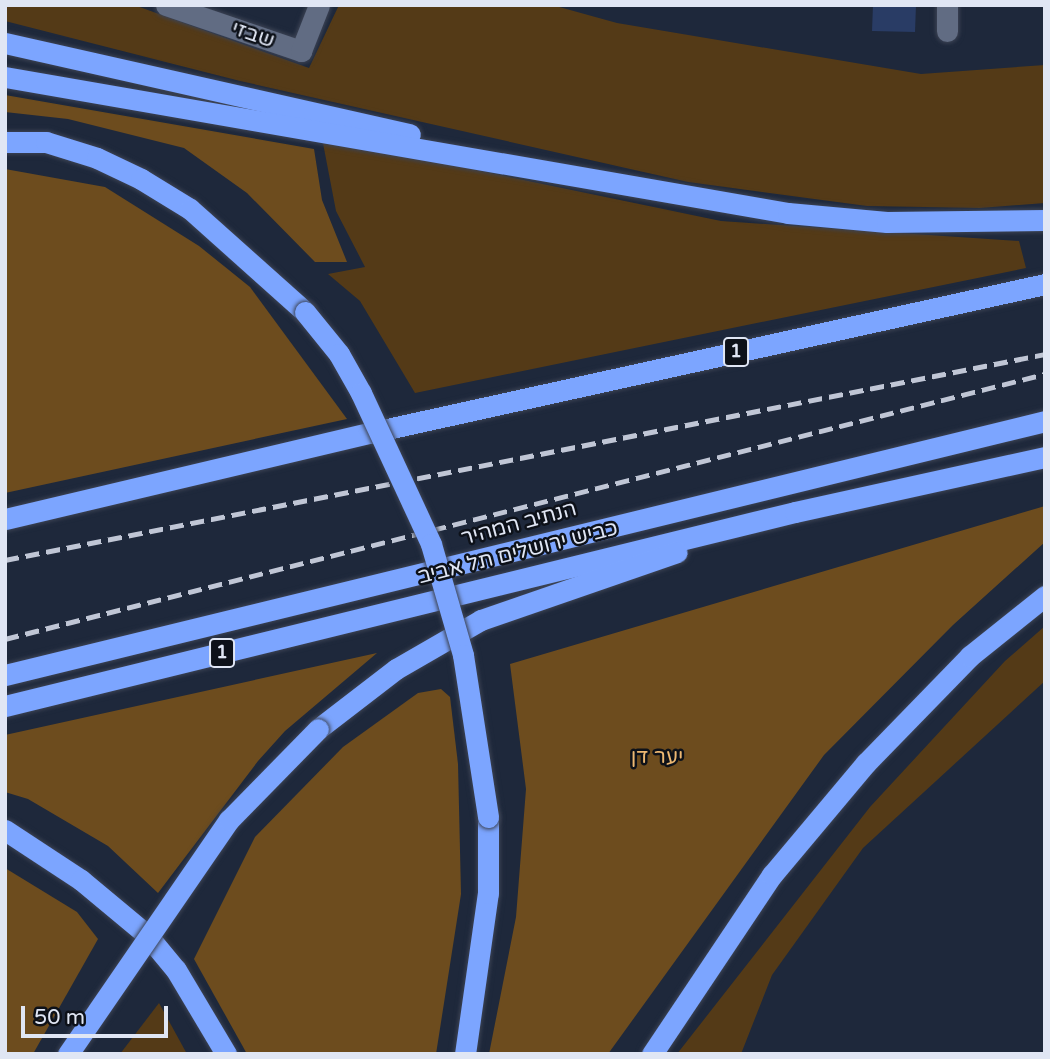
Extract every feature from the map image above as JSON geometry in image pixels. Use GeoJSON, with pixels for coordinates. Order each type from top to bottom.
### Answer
{"type":"FeatureCollection","features":[{"type":"Feature","properties":{"kind":"highway"},"geometry":{"type":"LineString","coordinates":[[5,43],[678,194]]}},
{"type":"Feature","properties":{"kind":"highway"},"geometry":{"type":"LineString","coordinates":[[5,77],[678,194],[850,220],[1045,220]]}},
{"type":"Feature","properties":{"kind":"highway"},"geometry":{"type":"LineString","coordinates":[[5,142],[46,142],[97,158],[141,178],[190,209],[305,312],[339,354],[362,393],[431,544],[463,655],[488,817],[488,893],[465,1054]]}},
{"type":"Feature","properties":{"kind":"highway","name":"1"},"geometry":{"type":"LineString","coordinates":[[5,519],[369,433],[1045,284]]}},
{"type":"Feature","properties":{"kind":"highway","name":"הנתיב המהיר"},"geometry":{"type":"LineString","coordinates":[[5,675],[1045,421]]}},
{"type":"Feature","properties":{"kind":"highway","name":"כביש ירושלים תל אביב"},"geometry":{"type":"LineString","coordinates":[[5,706],[795,512],[1045,457]]}},
{"type":"Feature","properties":{"kind":"highway"},"geometry":{"type":"LineString","coordinates":[[68,1054],[229,820],[318,729],[396,669],[481,620],[795,512]]}},
{"type":"Feature","properties":{"kind":"highway"},"geometry":{"type":"LineString","coordinates":[[652,1054],[772,875],[858,773],[970,656],[1045,596]]}},
{"type":"Feature","properties":{"kind":"highway"},"geometry":{"type":"LineString","coordinates":[[5,831],[90,887],[147,935],[176,970],[226,1054]]}},
{"type":"Feature","properties":{"kind":"street","name":"שבזי"},"geometry":{"type":"LineString","coordinates":[[166,5],[301,51],[319,5]]}},
{"type":"Feature","properties":{"kind":"street"},"geometry":{"type":"LineString","coordinates":[[947,5],[947,31]]}},
{"type":"Feature","properties":{"kind":"shaded area"},"geometry":{"type":"Polygon","coordinates":[[[5,5],[134,5],[309,68],[339,5],[552,5],[617,23],[921,74],[1045,65],[1045,203],[980,208],[867,206],[688,182],[240,81],[5,21],[5,5]]]}},
{"type":"Feature","properties":{"kind":"shaded area"},"geometry":{"type":"Polygon","coordinates":[[[322,138],[721,221],[1019,241],[1026,268],[415,393],[360,301],[328,274],[365,267],[336,211],[322,138]]]}},
{"type":"Feature","properties":{"kind":"shaded area"},"geometry":{"type":"Polygon","coordinates":[[[1045,626],[1045,681],[863,848],[772,975],[741,1054],[677,1054],[870,807],[1005,661],[1045,626]]]}},
{"type":"Feature","properties":{"kind":"shaded area"},"geometry":{"type":"Polygon","coordinates":[[[159,1003],[187,1054],[120,1054],[159,1003]]]}},
{"type":"Feature","properties":{"kind":"green space"},"geometry":{"type":"Polygon","coordinates":[[[5,95],[314,149],[322,200],[347,262],[315,262],[247,193],[184,148],[68,119],[5,112],[5,95]]]}},
{"type":"Feature","properties":{"kind":"green space"},"geometry":{"type":"Polygon","coordinates":[[[5,169],[105,187],[199,246],[250,287],[347,419],[5,493],[5,169]]]}},
{"type":"Feature","properties":{"kind":"green space","name":"יער דן"},"geometry":{"type":"Polygon","coordinates":[[[1045,506],[1045,542],[953,625],[824,755],[608,1054],[489,1054],[516,917],[526,789],[510,664],[1045,506]]]}},
{"type":"Feature","properties":{"kind":"green space"},"geometry":{"type":"Polygon","coordinates":[[[377,653],[285,731],[258,761],[158,893],[108,846],[28,799],[5,792],[5,735],[377,653]]]}},
{"type":"Feature","properties":{"kind":"green space"},"geometry":{"type":"Polygon","coordinates":[[[441,689],[450,697],[458,764],[461,894],[436,1054],[247,1054],[194,959],[255,837],[343,747],[418,693],[441,689]]]}},
{"type":"Feature","properties":{"kind":"green space"},"geometry":{"type":"Polygon","coordinates":[[[5,868],[77,912],[98,939],[33,1054],[5,1054],[5,868]]]}},
{"type":"Feature","properties":{"kind":"building"},"geometry":{"type":"Polygon","coordinates":[[[873,5],[916,5],[915,32],[872,31],[873,5]]]}},
{"type":"Feature","properties":{"kind":"railway"},"geometry":{"type":"LineString","coordinates":[[5,560],[1045,354]]}},
{"type":"Feature","properties":{"kind":"railway"},"geometry":{"type":"LineString","coordinates":[[5,639],[1045,374]]}}]}
